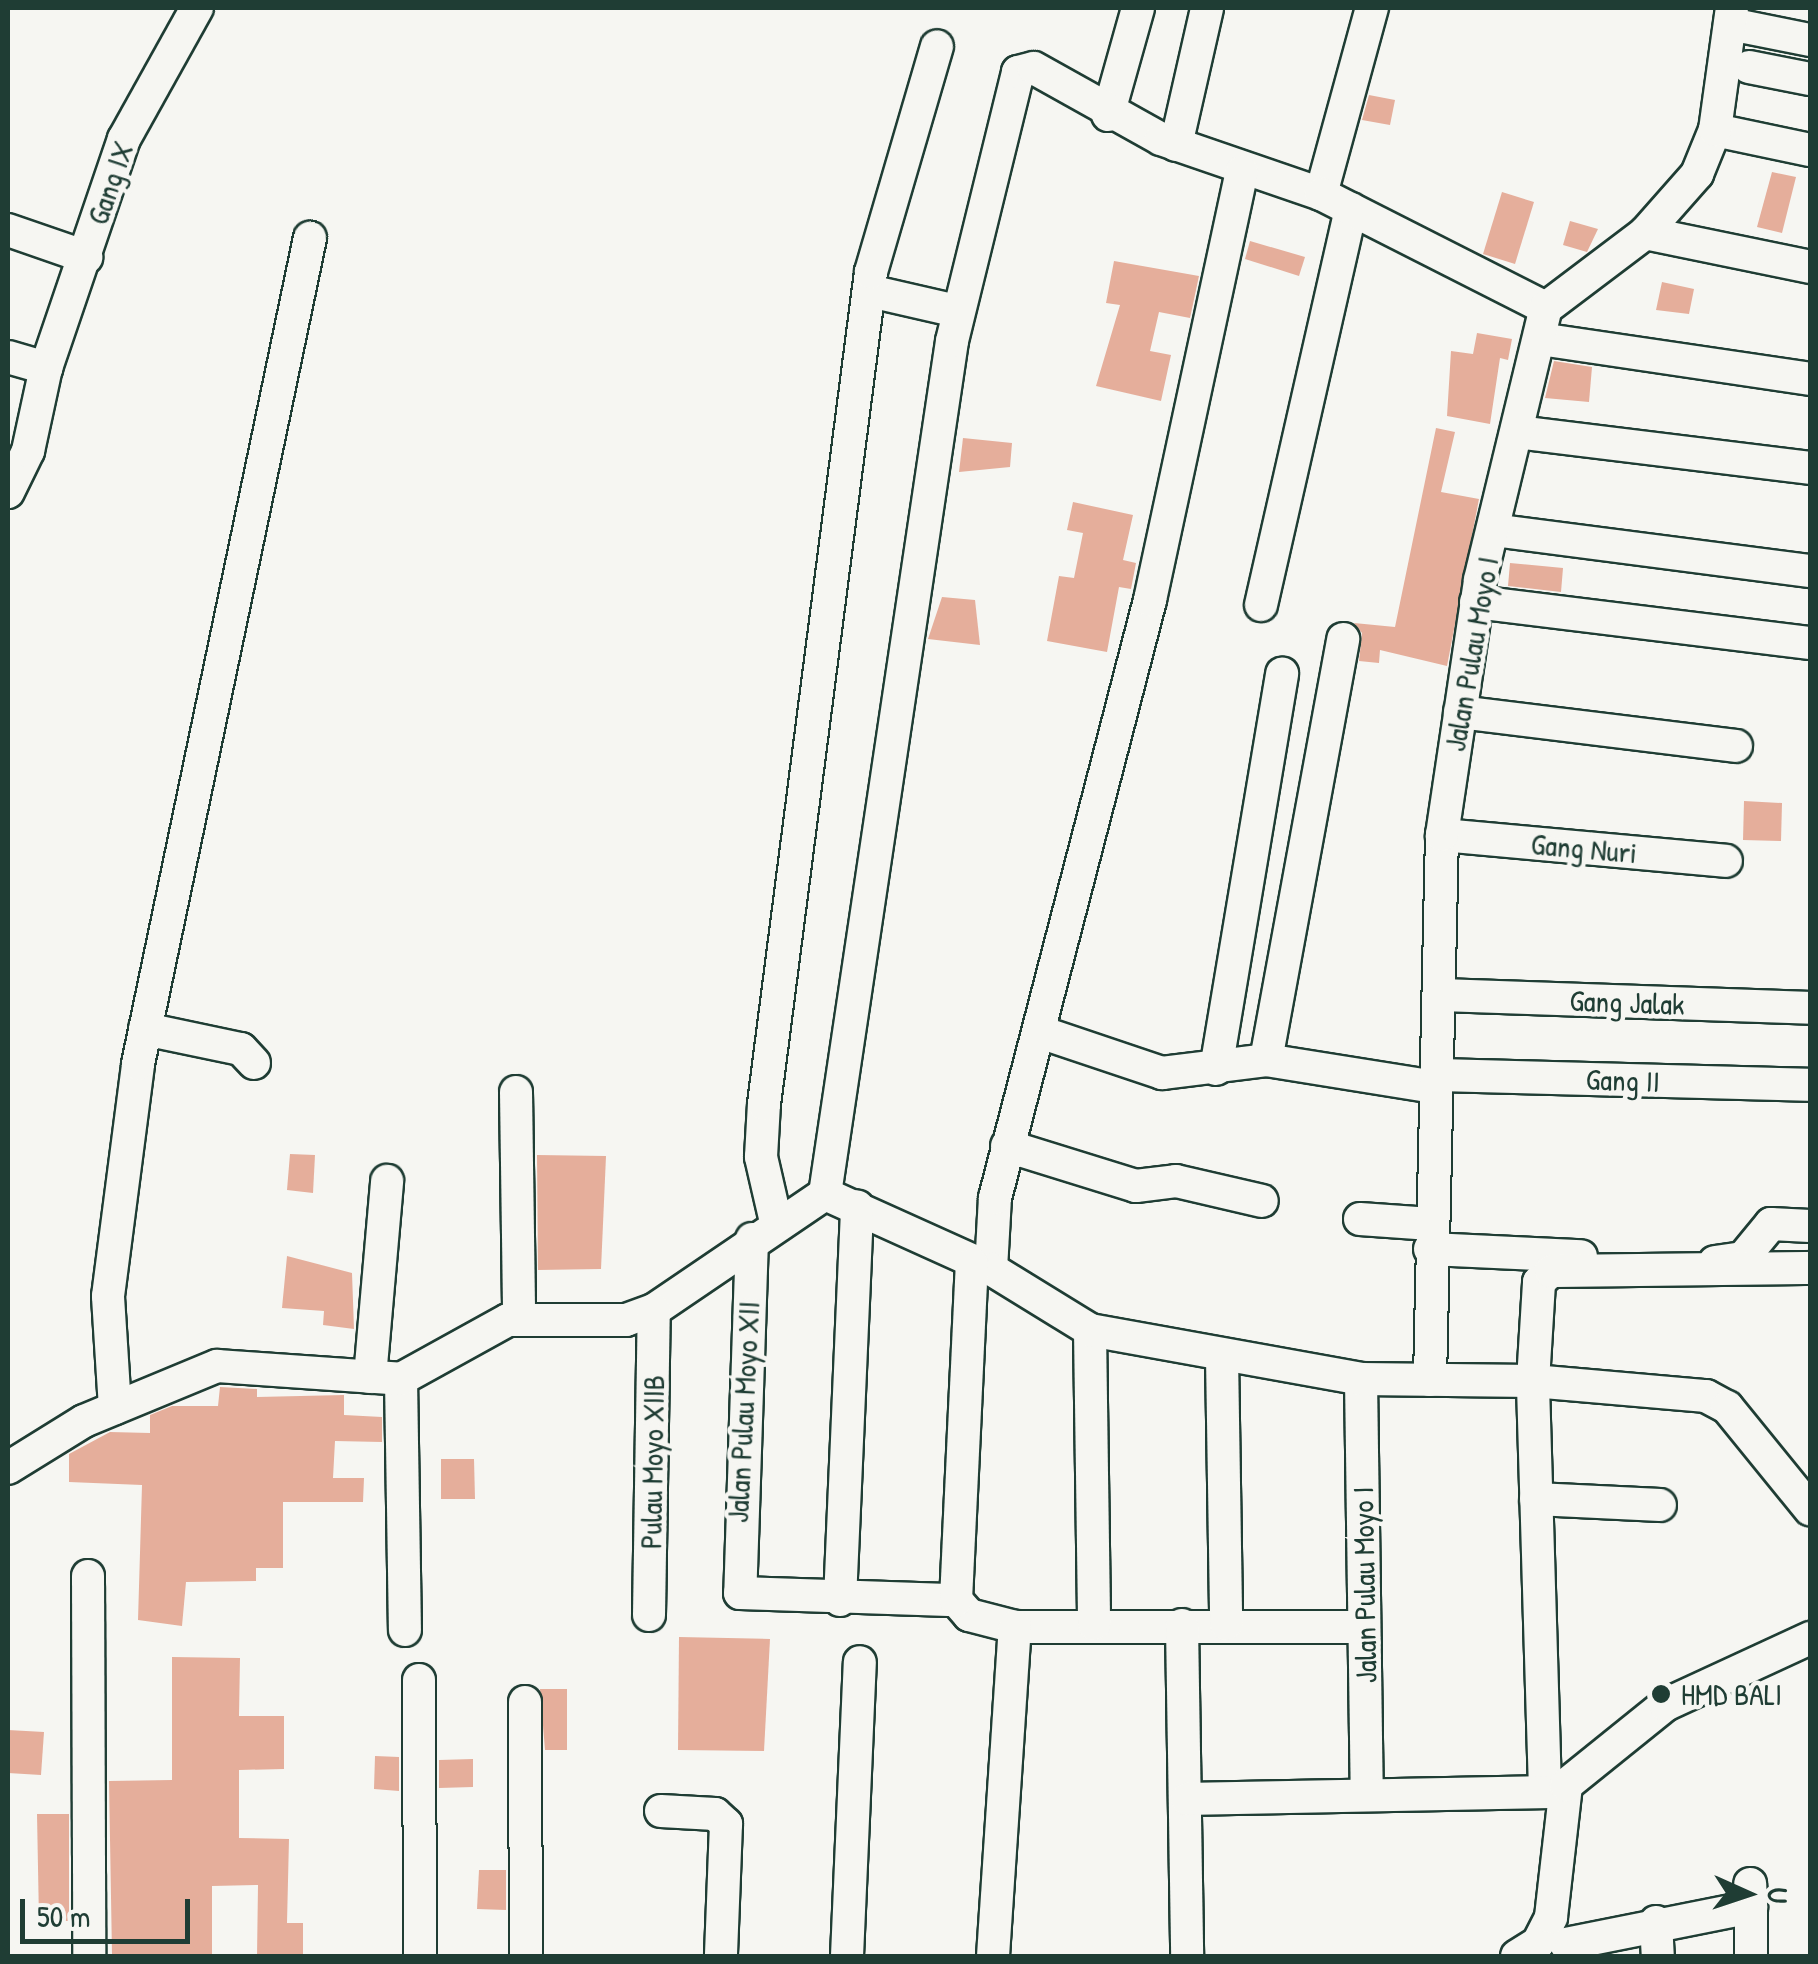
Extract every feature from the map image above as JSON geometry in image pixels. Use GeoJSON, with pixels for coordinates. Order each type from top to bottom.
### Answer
{"type":"FeatureCollection","features":[{"type":"Feature","properties":{"kind":"street","name":"Gang IX"},"geometry":{"type":"LineString","coordinates":[[8,492],[28,451],[43,367],[86,256],[124,139],[197,8]]}},
{"type":"Feature","properties":{"kind":"street"},"geometry":{"type":"LineString","coordinates":[[1108,115],[1138,8]]}},
{"type":"Feature","properties":{"kind":"street"},"geometry":{"type":"LineString","coordinates":[[1176,144],[1208,8]]}},
{"type":"Feature","properties":{"kind":"street"},"geometry":{"type":"LineString","coordinates":[[1321,194],[1372,8]]}},
{"type":"Feature","properties":{"kind":"street"},"geometry":{"type":"LineString","coordinates":[[1543,323],[1645,233],[1697,174],[1716,130],[1731,16],[1810,40]]}},
{"type":"Feature","properties":{"kind":"street","name":"Jalan Pulau Moyo XII"},"geometry":{"type":"LineString","coordinates":[[840,1600],[758,1600],[736,1586],[764,1230],[764,1104],[874,292],[871,272],[937,46]]}},
{"type":"Feature","properties":{"kind":"street"},"geometry":{"type":"LineString","coordinates":[[1748,67],[1810,80]]}},
{"type":"Feature","properties":{"kind":"street"},"geometry":{"type":"LineString","coordinates":[[824,1194],[958,310],[1018,72],[1040,70],[1108,115],[1242,172],[1321,194],[1543,323],[1810,379]]}},
{"type":"Feature","properties":{"kind":"street"},"geometry":{"type":"LineString","coordinates":[[1716,130],[1810,150]]}},
{"type":"Feature","properties":{"kind":"street"},"geometry":{"type":"LineString","coordinates":[[1242,172],[1150,600],[1043,1033],[1007,1146],[987,1257],[956,1600],[969,1615],[1015,1627],[1226,1624],[1364,1628]]}},
{"type":"Feature","properties":{"kind":"street"},"geometry":{"type":"LineString","coordinates":[[1260,605],[1351,209]]}},
{"type":"Feature","properties":{"kind":"street"},"geometry":{"type":"LineString","coordinates":[[8,230],[86,256]]}},
{"type":"Feature","properties":{"kind":"street"},"geometry":{"type":"LineString","coordinates":[[1645,233],[1810,267]]}},
{"type":"Feature","properties":{"kind":"street"},"geometry":{"type":"LineString","coordinates":[[116,1408],[112,1236],[145,1028],[310,238]]}},
{"type":"Feature","properties":{"kind":"street"},"geometry":{"type":"LineString","coordinates":[[874,292],[958,310]]}},
{"type":"Feature","properties":{"kind":"street","name":"Jalan Pulau Moyo I"},"geometry":{"type":"LineString","coordinates":[[1430,1380],[1435,1081],[1443,995],[1442,835],[1476,602],[1543,323]]}},
{"type":"Feature","properties":{"kind":"street"},"geometry":{"type":"LineString","coordinates":[[8,357],[43,367]]}},
{"type":"Feature","properties":{"kind":"street"},"geometry":{"type":"LineString","coordinates":[[1517,432],[1810,468]]}},
{"type":"Feature","properties":{"kind":"street"},"geometry":{"type":"LineString","coordinates":[[1493,530],[1810,571]]}},
{"type":"Feature","properties":{"kind":"street"},"geometry":{"type":"LineString","coordinates":[[1476,602],[1810,643]]}},
{"type":"Feature","properties":{"kind":"street"},"geometry":{"type":"LineString","coordinates":[[1266,1060],[1344,639]]}},
{"type":"Feature","properties":{"kind":"street"},"geometry":{"type":"LineString","coordinates":[[1216,1069],[1282,673]]}},
{"type":"Feature","properties":{"kind":"street"},"geometry":{"type":"LineString","coordinates":[[1460,712],[1736,746]]}},
{"type":"Feature","properties":{"kind":"street","name":"Gang Nuri"},"geometry":{"type":"LineString","coordinates":[[1442,835],[1726,861]]}},
{"type":"Feature","properties":{"kind":"street","name":"Gang Jalak"},"geometry":{"type":"LineString","coordinates":[[1443,995],[1810,1008]]}},
{"type":"Feature","properties":{"kind":"street"},"geometry":{"type":"LineString","coordinates":[[145,1028],[241,1049],[254,1063]]}},
{"type":"Feature","properties":{"kind":"street","name":"Gang II"},"geometry":{"type":"LineString","coordinates":[[1043,1033],[1162,1073],[1266,1060],[1435,1081],[1810,1085]]}},
{"type":"Feature","properties":{"kind":"street"},"geometry":{"type":"LineString","coordinates":[[516,1092],[519,1308]]}},
{"type":"Feature","properties":{"kind":"street"},"geometry":{"type":"LineString","coordinates":[[1007,1146],[1136,1186],[1176,1181],[1262,1200]]}},
{"type":"Feature","properties":{"kind":"street"},"geometry":{"type":"LineString","coordinates":[[386,1180],[386,1378],[405,1630]]}},
{"type":"Feature","properties":{"kind":"street"},"geometry":{"type":"LineString","coordinates":[[8,1468],[116,1408],[218,1366],[386,1378],[519,1308],[626,1320],[654,1310],[764,1230],[824,1194]]}},
{"type":"Feature","properties":{"kind":"street"},"geometry":{"type":"LineString","coordinates":[[824,1194],[987,1257],[1090,1330],[1361,1379],[1532,1381],[1706,1396],[1727,1407],[1810,1509]]}},
{"type":"Feature","properties":{"kind":"street"},"geometry":{"type":"LineString","coordinates":[[858,1206],[840,1600],[956,1600]]}},
{"type":"Feature","properties":{"kind":"street"},"geometry":{"type":"LineString","coordinates":[[1360,1219],[1431,1237],[1734,1262],[1771,1224],[1810,1226]]}},
{"type":"Feature","properties":{"kind":"street"},"geometry":{"type":"LineString","coordinates":[[1562,1939],[1536,1499],[1532,1381],[1539,1282],[1552,1271],[1810,1268]]}},
{"type":"Feature","properties":{"kind":"street","name":"Pulau Moyo XIIB"},"geometry":{"type":"LineString","coordinates":[[650,1615],[654,1310]]}},
{"type":"Feature","properties":{"kind":"street"},"geometry":{"type":"LineString","coordinates":[[1090,1330],[1094,1624]]}},
{"type":"Feature","properties":{"kind":"street"},"geometry":{"type":"LineString","coordinates":[[1222,1356],[1226,1624]]}},
{"type":"Feature","properties":{"kind":"street","name":"Jalan Pulau Moyo I"},"geometry":{"type":"LineString","coordinates":[[1361,1379],[1367,1792]]}},
{"type":"Feature","properties":{"kind":"street"},"geometry":{"type":"LineString","coordinates":[[1536,1499],[1660,1505]]}},
{"type":"Feature","properties":{"kind":"street"},"geometry":{"type":"LineString","coordinates":[[88,1576],[90,1956]]}},
{"type":"Feature","properties":{"kind":"street"},"geometry":{"type":"LineString","coordinates":[[1182,1624],[1188,1956]]}},
{"type":"Feature","properties":{"kind":"street"},"geometry":{"type":"LineString","coordinates":[[992,1956],[1015,1627]]}},
{"type":"Feature","properties":{"kind":"street"},"geometry":{"type":"LineString","coordinates":[[1187,1798],[1553,1791],[1617,1737],[1665,1705],[1810,1638]]}},
{"type":"Feature","properties":{"kind":"street"},"geometry":{"type":"LineString","coordinates":[[846,1956],[860,1662]]}},
{"type":"Feature","properties":{"kind":"street"},"geometry":{"type":"LineString","coordinates":[[419,1680],[420,1956]]}},
{"type":"Feature","properties":{"kind":"street"},"geometry":{"type":"LineString","coordinates":[[525,1702],[526,1956]]}},
{"type":"Feature","properties":{"kind":"street"},"geometry":{"type":"LineString","coordinates":[[660,1811],[715,1814],[726,1824],[721,1956]]}},
{"type":"Feature","properties":{"kind":"street"},"geometry":{"type":"LineString","coordinates":[[1516,1956],[1538,1944],[1656,1922],[1750,1895],[1750,1956]]}},
{"type":"Feature","properties":{"kind":"street"},"geometry":{"type":"LineString","coordinates":[[1656,1922],[1658,1956]]}},
{"type":"Feature","properties":{"kind":"building"},"geometry":{"type":"Polygon","coordinates":[[[1369,95],[1395,100],[1390,125],[1362,120],[1369,95]]]}},
{"type":"Feature","properties":{"kind":"building"},"geometry":{"type":"Polygon","coordinates":[[[1772,172],[1796,177],[1782,233],[1757,227],[1772,172]]]}},
{"type":"Feature","properties":{"kind":"building"},"geometry":{"type":"Polygon","coordinates":[[[1502,192],[1534,202],[1515,264],[1483,254],[1502,192]]]}},
{"type":"Feature","properties":{"kind":"building"},"geometry":{"type":"Polygon","coordinates":[[[1570,221],[1598,229],[1587,252],[1563,245],[1570,221]]]}},
{"type":"Feature","properties":{"kind":"building"},"geometry":{"type":"Polygon","coordinates":[[[1250,241],[1305,257],[1299,276],[1245,259],[1250,241]]]}},
{"type":"Feature","properties":{"kind":"building"},"geometry":{"type":"Polygon","coordinates":[[[1114,261],[1199,276],[1190,318],[1159,312],[1150,351],[1171,355],[1161,401],[1096,386],[1120,305],[1106,303],[1114,261]]]}},
{"type":"Feature","properties":{"kind":"building"},"geometry":{"type":"Polygon","coordinates":[[[1662,282],[1694,289],[1689,314],[1656,310],[1662,282]]]}},
{"type":"Feature","properties":{"kind":"building"},"geometry":{"type":"Polygon","coordinates":[[[1477,333],[1512,339],[1508,360],[1500,358],[1490,424],[1447,416],[1451,351],[1473,354],[1477,333]]]}},
{"type":"Feature","properties":{"kind":"building"},"geometry":{"type":"Polygon","coordinates":[[[1554,361],[1592,367],[1589,402],[1545,398],[1554,361]]]}},
{"type":"Feature","properties":{"kind":"building"},"geometry":{"type":"Polygon","coordinates":[[[1436,428],[1455,432],[1441,492],[1479,499],[1447,666],[1380,650],[1379,663],[1359,661],[1362,633],[1354,623],[1395,627],[1436,428]]]}},
{"type":"Feature","properties":{"kind":"building"},"geometry":{"type":"Polygon","coordinates":[[[963,438],[1012,443],[1010,467],[959,472],[963,438]]]}},
{"type":"Feature","properties":{"kind":"building"},"geometry":{"type":"Polygon","coordinates":[[[1073,502],[1133,515],[1123,560],[1136,563],[1131,589],[1119,587],[1107,652],[1047,641],[1059,576],[1074,578],[1083,533],[1067,530],[1073,502]]]}},
{"type":"Feature","properties":{"kind":"building"},"geometry":{"type":"Polygon","coordinates":[[[1510,563],[1563,568],[1561,592],[1508,586],[1510,563]]]}},
{"type":"Feature","properties":{"kind":"building"},"geometry":{"type":"Polygon","coordinates":[[[942,597],[975,600],[980,645],[928,639],[942,597]]]}},
{"type":"Feature","properties":{"kind":"building"},"geometry":{"type":"Polygon","coordinates":[[[1744,801],[1782,803],[1781,841],[1743,840],[1744,801]]]}},
{"type":"Feature","properties":{"kind":"building"},"geometry":{"type":"Polygon","coordinates":[[[290,1154],[315,1155],[313,1193],[287,1190],[290,1154]]]}},
{"type":"Feature","properties":{"kind":"building"},"geometry":{"type":"Polygon","coordinates":[[[537,1155],[606,1156],[601,1269],[538,1270],[537,1155]]]}},
{"type":"Feature","properties":{"kind":"building"},"geometry":{"type":"Polygon","coordinates":[[[287,1256],[352,1273],[354,1329],[323,1325],[324,1311],[282,1308],[287,1256]]]}},
{"type":"Feature","properties":{"kind":"building"},"geometry":{"type":"Polygon","coordinates":[[[220,1387],[257,1389],[257,1397],[344,1395],[344,1415],[382,1417],[382,1442],[335,1441],[333,1478],[364,1478],[363,1502],[283,1502],[283,1568],[256,1568],[256,1581],[186,1582],[182,1626],[138,1620],[142,1485],[69,1482],[69,1454],[110,1432],[150,1433],[150,1415],[172,1406],[218,1406],[220,1387]]]}},
{"type":"Feature","properties":{"kind":"building"},"geometry":{"type":"Polygon","coordinates":[[[441,1459],[474,1459],[475,1499],[441,1499],[441,1459]]]}},
{"type":"Feature","properties":{"kind":"building"},"geometry":{"type":"Polygon","coordinates":[[[679,1637],[770,1639],[764,1751],[678,1750],[679,1637]]]}},
{"type":"Feature","properties":{"kind":"building"},"geometry":{"type":"Polygon","coordinates":[[[172,1657],[240,1658],[239,1716],[284,1716],[284,1769],[239,1770],[239,1838],[289,1839],[287,1923],[303,1923],[303,1956],[257,1956],[258,1885],[212,1886],[212,1954],[112,1955],[109,1781],[172,1780],[172,1657]]]}},
{"type":"Feature","properties":{"kind":"building"},"geometry":{"type":"Polygon","coordinates":[[[540,1689],[567,1689],[567,1750],[545,1750],[540,1689]]]}},
{"type":"Feature","properties":{"kind":"building"},"geometry":{"type":"Polygon","coordinates":[[[8,1730],[44,1732],[41,1775],[8,1773],[8,1730]]]}},
{"type":"Feature","properties":{"kind":"building"},"geometry":{"type":"Polygon","coordinates":[[[375,1756],[399,1757],[399,1791],[374,1789],[375,1756]]]}},
{"type":"Feature","properties":{"kind":"building"},"geometry":{"type":"Polygon","coordinates":[[[473,1759],[473,1787],[439,1788],[439,1760],[473,1759]]]}},
{"type":"Feature","properties":{"kind":"building"},"geometry":{"type":"Polygon","coordinates":[[[37,1814],[69,1814],[69,1921],[39,1921],[37,1814]]]}},
{"type":"Feature","properties":{"kind":"building"},"geometry":{"type":"Polygon","coordinates":[[[479,1870],[506,1870],[506,1910],[477,1909],[479,1870]]]}},
{"type":"Feature","properties":{"kind":"place","name":"HMD BALI"},"geometry":{"type":"Point","coordinates":[1661,1694]}}]}
